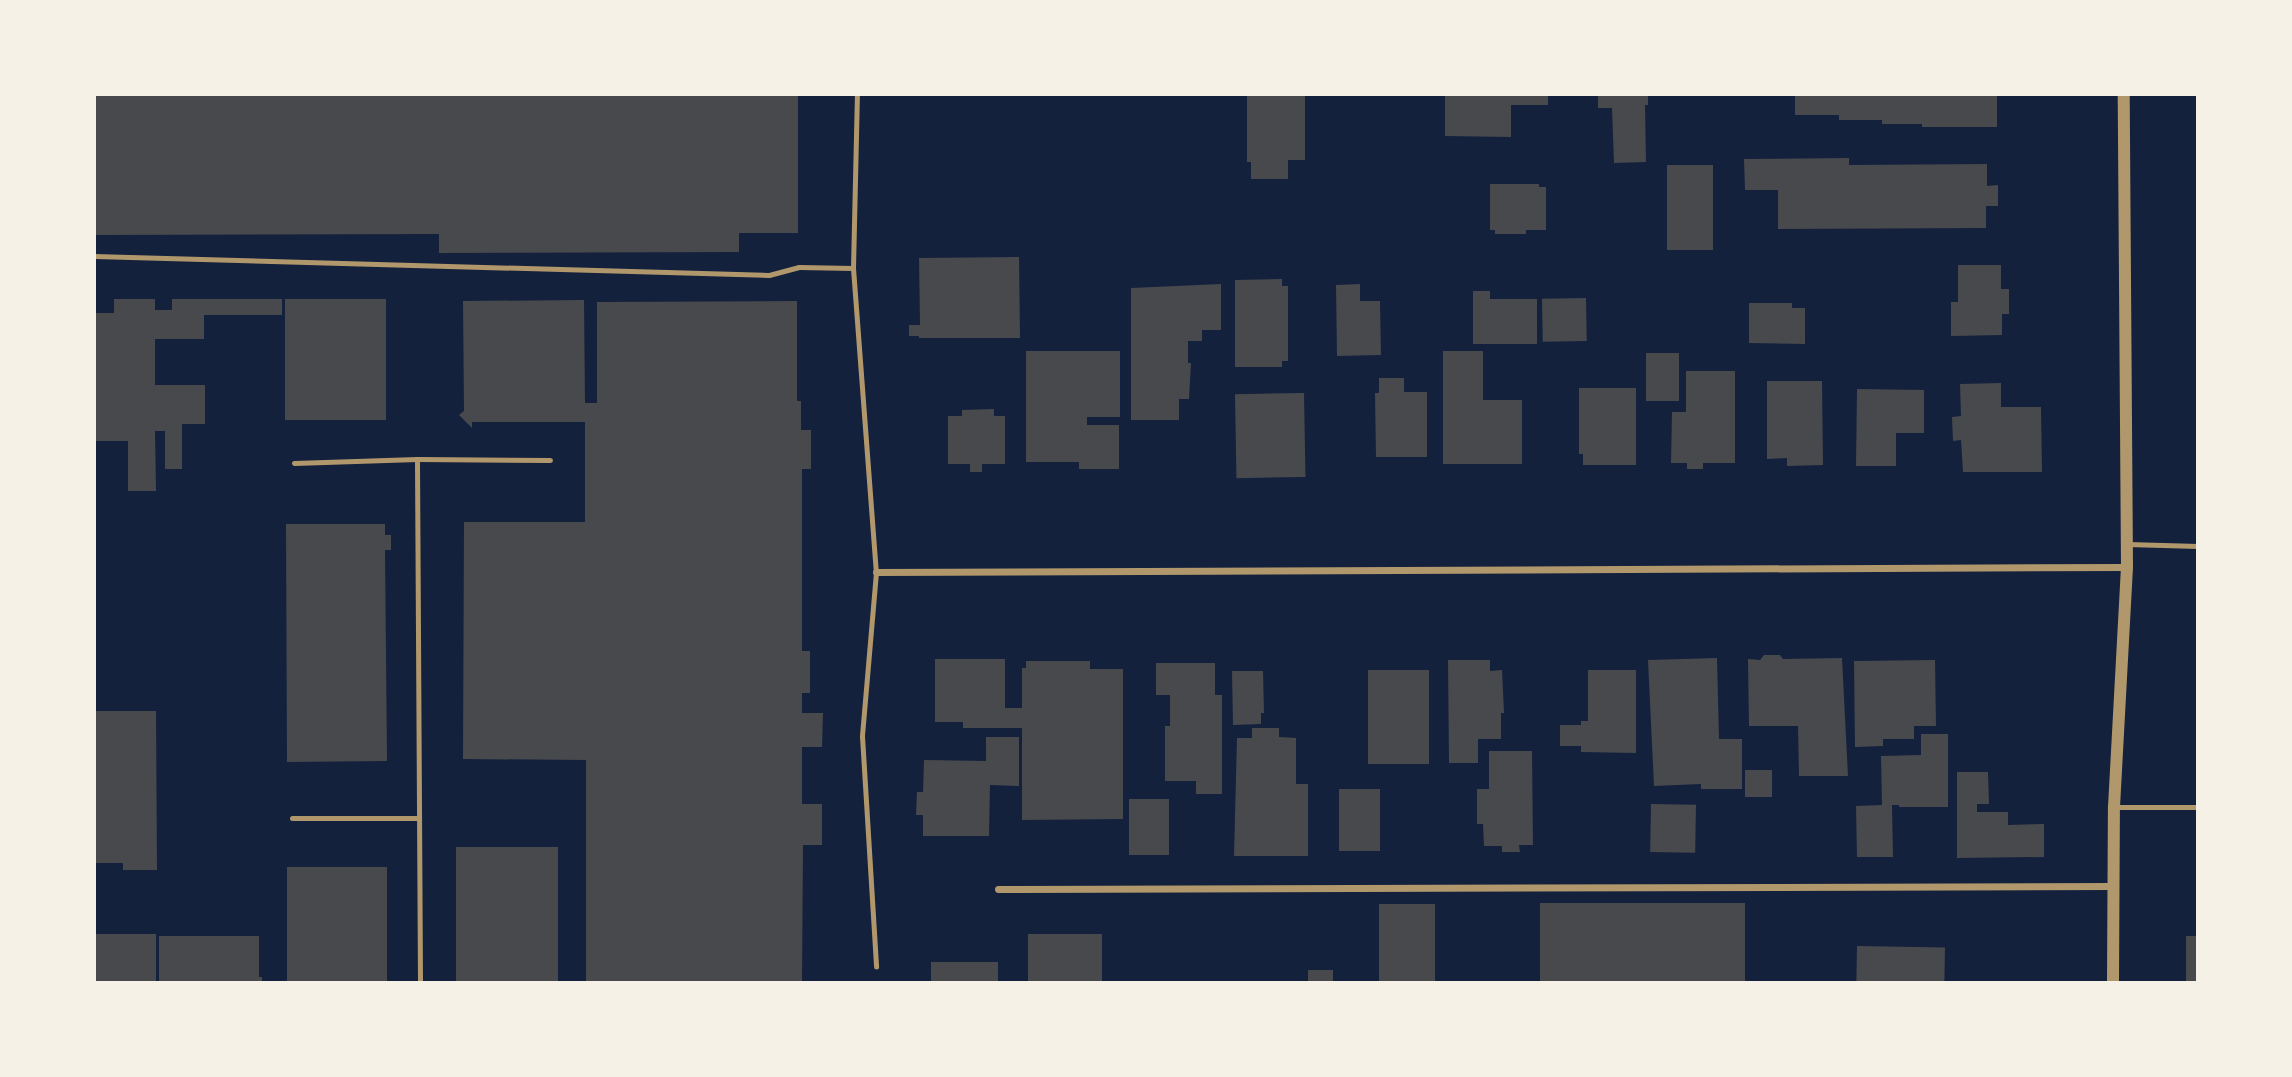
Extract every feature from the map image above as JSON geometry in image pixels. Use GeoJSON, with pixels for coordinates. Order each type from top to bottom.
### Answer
{"type":"FeatureCollection","features":[{"type":"Feature","properties":{"kind":"street"},"geometry":{"type":"LineString","coordinates":[[2113,982],[2114,807],[2127,567],[2124,94]]}},
{"type":"Feature","properties":{"kind":"street"},"geometry":{"type":"LineString","coordinates":[[876,572],[2127,567]]}},
{"type":"Feature","properties":{"kind":"street"},"geometry":{"type":"LineString","coordinates":[[998,889],[2115,886]]}},
{"type":"Feature","properties":{"kind":"lane"},"geometry":{"type":"LineString","coordinates":[[857,94],[853,268],[876,572],[862,736],[876,967]]}},
{"type":"Feature","properties":{"kind":"lane"},"geometry":{"type":"LineString","coordinates":[[94,256],[769,275],[799,267],[853,268]]}},
{"type":"Feature","properties":{"kind":"lane"},"geometry":{"type":"LineString","coordinates":[[417,459],[420,982]]}},
{"type":"Feature","properties":{"kind":"lane"},"geometry":{"type":"LineString","coordinates":[[294,463],[417,459],[551,460]]}},
{"type":"Feature","properties":{"kind":"lane"},"geometry":{"type":"LineString","coordinates":[[2127,544],[2197,546]]}},
{"type":"Feature","properties":{"kind":"lane"},"geometry":{"type":"LineString","coordinates":[[2114,807],[2197,807]]}},
{"type":"Feature","properties":{"kind":"lane"},"geometry":{"type":"LineString","coordinates":[[292,818],[419,818]]}},
{"type":"Feature","properties":{"kind":"building"},"geometry":{"type":"Polygon","coordinates":[[[94,94],[798,94],[798,233],[739,233],[739,252],[439,253],[439,234],[94,235],[94,94]]]}},
{"type":"Feature","properties":{"kind":"building"},"geometry":{"type":"Polygon","coordinates":[[[1247,94],[1305,94],[1305,160],[1288,160],[1288,179],[1251,179],[1251,162],[1247,162],[1247,94]]]}},
{"type":"Feature","properties":{"kind":"building"},"geometry":{"type":"Polygon","coordinates":[[[1445,94],[1548,94],[1548,105],[1511,105],[1511,137],[1445,136],[1445,94]]]}},
{"type":"Feature","properties":{"kind":"building"},"geometry":{"type":"Polygon","coordinates":[[[1598,94],[1648,94],[1648,105],[1645,105],[1646,162],[1614,163],[1612,108],[1598,108],[1598,94]]]}},
{"type":"Feature","properties":{"kind":"building"},"geometry":{"type":"Polygon","coordinates":[[[1795,94],[1997,94],[1997,127],[1922,127],[1922,124],[1882,124],[1882,120],[1839,120],[1839,115],[1795,115],[1795,94]]]}},
{"type":"Feature","properties":{"kind":"building"},"geometry":{"type":"Polygon","coordinates":[[[1849,158],[1849,165],[1987,164],[1987,186],[1998,185],[1998,206],[1986,206],[1986,228],[1778,229],[1778,190],[1745,190],[1744,159],[1849,158]]]}},
{"type":"Feature","properties":{"kind":"building"},"geometry":{"type":"Polygon","coordinates":[[[1667,165],[1713,165],[1713,250],[1667,250],[1667,165]]]}},
{"type":"Feature","properties":{"kind":"building"},"geometry":{"type":"Polygon","coordinates":[[[1490,184],[1539,184],[1539,187],[1546,187],[1546,230],[1526,230],[1526,234],[1495,234],[1495,230],[1490,230],[1490,184]]]}},
{"type":"Feature","properties":{"kind":"building"},"geometry":{"type":"Polygon","coordinates":[[[1019,257],[1020,338],[909,336],[909,325],[920,325],[919,258],[1019,257]]]}},
{"type":"Feature","properties":{"kind":"building"},"geometry":{"type":"Polygon","coordinates":[[[1958,265],[2001,265],[2001,289],[2009,289],[2009,314],[2002,314],[2002,335],[1951,336],[1951,302],[1958,302],[1958,265]]]}},
{"type":"Feature","properties":{"kind":"building"},"geometry":{"type":"Polygon","coordinates":[[[1282,279],[1282,286],[1288,286],[1288,361],[1282,361],[1282,367],[1235,367],[1235,280],[1282,279]]]}},
{"type":"Feature","properties":{"kind":"building"},"geometry":{"type":"Polygon","coordinates":[[[1221,284],[1221,330],[1202,330],[1202,341],[1188,341],[1188,363],[1191,363],[1189,399],[1179,399],[1179,420],[1131,420],[1131,288],[1221,284]]]}},
{"type":"Feature","properties":{"kind":"building"},"geometry":{"type":"Polygon","coordinates":[[[1360,284],[1360,301],[1380,301],[1381,355],[1337,356],[1336,285],[1360,284]]]}},
{"type":"Feature","properties":{"kind":"building"},"geometry":{"type":"Polygon","coordinates":[[[1473,291],[1490,291],[1490,299],[1537,299],[1537,344],[1473,344],[1473,291]]]}},
{"type":"Feature","properties":{"kind":"building"},"geometry":{"type":"Polygon","coordinates":[[[1586,298],[1587,341],[1543,342],[1542,299],[1586,298]]]}},
{"type":"Feature","properties":{"kind":"building"},"geometry":{"type":"Polygon","coordinates":[[[114,299],[155,299],[155,310],[172,310],[172,299],[282,299],[282,315],[204,315],[204,339],[155,339],[155,385],[205,385],[205,424],[182,424],[182,469],[165,469],[165,431],[155,431],[156,491],[128,491],[128,441],[94,441],[94,313],[114,313],[114,299]]]}},
{"type":"Feature","properties":{"kind":"building"},"geometry":{"type":"Polygon","coordinates":[[[285,299],[386,299],[386,420],[285,420],[285,299]]]}},
{"type":"Feature","properties":{"kind":"building"},"geometry":{"type":"Polygon","coordinates":[[[584,300],[585,403],[597,403],[597,302],[797,301],[797,401],[801,401],[801,430],[811,430],[811,469],[802,469],[802,651],[810,651],[810,693],[802,693],[802,713],[823,713],[822,747],[802,747],[802,804],[822,804],[822,845],[803,845],[802,982],[586,982],[586,760],[463,759],[464,522],[585,522],[585,422],[472,422],[472,428],[459,415],[464,411],[463,301],[584,300]]]}},
{"type":"Feature","properties":{"kind":"building"},"geometry":{"type":"Polygon","coordinates":[[[1749,303],[1792,303],[1792,308],[1805,308],[1805,344],[1749,343],[1749,303]]]}},
{"type":"Feature","properties":{"kind":"building"},"geometry":{"type":"Polygon","coordinates":[[[1026,351],[1120,351],[1120,417],[1087,417],[1087,425],[1119,425],[1119,469],[1079,469],[1079,462],[1026,462],[1026,351]]]}},
{"type":"Feature","properties":{"kind":"building"},"geometry":{"type":"Polygon","coordinates":[[[1443,351],[1483,351],[1483,400],[1522,400],[1522,464],[1443,464],[1443,351]]]}},
{"type":"Feature","properties":{"kind":"building"},"geometry":{"type":"Polygon","coordinates":[[[1646,353],[1679,353],[1679,401],[1646,401],[1646,353]]]}},
{"type":"Feature","properties":{"kind":"building"},"geometry":{"type":"Polygon","coordinates":[[[1686,371],[1735,371],[1735,463],[1703,463],[1703,469],[1687,469],[1687,463],[1671,463],[1672,412],[1686,412],[1686,371]]]}},
{"type":"Feature","properties":{"kind":"building"},"geometry":{"type":"Polygon","coordinates":[[[1379,378],[1404,378],[1404,392],[1427,392],[1427,457],[1376,457],[1375,393],[1379,393],[1379,378]]]}},
{"type":"Feature","properties":{"kind":"building"},"geometry":{"type":"Polygon","coordinates":[[[1767,381],[1822,381],[1823,465],[1787,466],[1787,458],[1767,459],[1767,381]]]}},
{"type":"Feature","properties":{"kind":"building"},"geometry":{"type":"Polygon","coordinates":[[[2001,383],[2001,407],[2041,407],[2042,472],[1963,472],[1961,440],[1953,441],[1952,417],[1961,416],[1960,384],[2001,383]]]}},
{"type":"Feature","properties":{"kind":"building"},"geometry":{"type":"Polygon","coordinates":[[[1579,388],[1636,388],[1636,465],[1583,465],[1583,454],[1579,454],[1579,388]]]}},
{"type":"Feature","properties":{"kind":"building"},"geometry":{"type":"Polygon","coordinates":[[[1857,389],[1924,390],[1924,433],[1896,433],[1896,466],[1856,466],[1857,389]]]}},
{"type":"Feature","properties":{"kind":"building"},"geometry":{"type":"Polygon","coordinates":[[[1304,393],[1305,477],[1236,478],[1235,394],[1304,393]]]}},
{"type":"Feature","properties":{"kind":"building"},"geometry":{"type":"Polygon","coordinates":[[[994,409],[994,416],[1005,416],[1005,464],[982,464],[982,472],[970,472],[970,464],[948,464],[948,416],[962,416],[962,410],[994,409]]]}},
{"type":"Feature","properties":{"kind":"building"},"geometry":{"type":"Polygon","coordinates":[[[286,524],[385,524],[385,535],[391,535],[391,550],[385,550],[387,761],[287,762],[286,524]]]}},
{"type":"Feature","properties":{"kind":"building"},"geometry":{"type":"Polygon","coordinates":[[[1764,655],[1780,655],[1783,659],[1842,658],[1848,776],[1799,776],[1798,726],[1749,726],[1748,659],[1760,660],[1764,655]]]}},
{"type":"Feature","properties":{"kind":"building"},"geometry":{"type":"Polygon","coordinates":[[[1717,658],[1719,739],[1742,739],[1742,789],[1701,789],[1701,784],[1654,786],[1648,660],[1717,658]]]}},
{"type":"Feature","properties":{"kind":"building"},"geometry":{"type":"Polygon","coordinates":[[[935,659],[1005,659],[1005,708],[1022,708],[1022,668],[1026,668],[1026,661],[1090,661],[1090,669],[1123,669],[1123,819],[1022,820],[1022,728],[963,728],[963,722],[935,722],[935,659]]]}},
{"type":"Feature","properties":{"kind":"building"},"geometry":{"type":"Polygon","coordinates":[[[1448,660],[1490,660],[1490,671],[1502,670],[1504,713],[1501,713],[1501,739],[1478,739],[1478,763],[1449,763],[1448,660]]]}},
{"type":"Feature","properties":{"kind":"building"},"geometry":{"type":"Polygon","coordinates":[[[1935,660],[1936,726],[1914,726],[1914,739],[1883,739],[1883,746],[1855,747],[1854,661],[1935,660]]]}},
{"type":"Feature","properties":{"kind":"building"},"geometry":{"type":"Polygon","coordinates":[[[1156,663],[1215,663],[1215,695],[1222,695],[1222,794],[1196,794],[1196,781],[1165,781],[1165,726],[1170,726],[1170,695],[1156,695],[1156,663]]]}},
{"type":"Feature","properties":{"kind":"building"},"geometry":{"type":"Polygon","coordinates":[[[1368,670],[1429,670],[1429,764],[1368,764],[1368,670]]]}},
{"type":"Feature","properties":{"kind":"building"},"geometry":{"type":"Polygon","coordinates":[[[1588,670],[1636,670],[1636,753],[1581,752],[1581,746],[1560,746],[1560,725],[1581,725],[1581,721],[1588,721],[1588,670]]]}},
{"type":"Feature","properties":{"kind":"building"},"geometry":{"type":"Polygon","coordinates":[[[1232,671],[1263,671],[1264,713],[1261,713],[1261,724],[1233,725],[1232,671]]]}},
{"type":"Feature","properties":{"kind":"building"},"geometry":{"type":"Polygon","coordinates":[[[94,711],[156,711],[157,870],[123,870],[123,863],[94,863],[94,711]]]}},
{"type":"Feature","properties":{"kind":"building"},"geometry":{"type":"Polygon","coordinates":[[[1252,728],[1279,728],[1279,737],[1296,738],[1296,784],[1308,784],[1308,856],[1234,856],[1237,738],[1252,738],[1252,728]]]}},
{"type":"Feature","properties":{"kind":"building"},"geometry":{"type":"Polygon","coordinates":[[[1921,734],[1948,734],[1948,807],[1892,805],[1893,857],[1857,857],[1856,806],[1882,805],[1881,756],[1921,755],[1921,734]]]}},
{"type":"Feature","properties":{"kind":"building"},"geometry":{"type":"Polygon","coordinates":[[[986,737],[1019,737],[1019,786],[990,785],[989,836],[923,836],[923,815],[916,815],[917,792],[923,792],[924,760],[986,761],[986,737]]]}},
{"type":"Feature","properties":{"kind":"building"},"geometry":{"type":"Polygon","coordinates":[[[1489,751],[1532,751],[1533,845],[1519,845],[1520,852],[1502,852],[1502,846],[1484,846],[1483,824],[1477,824],[1477,789],[1489,789],[1489,751]]]}},
{"type":"Feature","properties":{"kind":"building"},"geometry":{"type":"Polygon","coordinates":[[[1745,770],[1772,770],[1772,797],[1745,797],[1745,770]]]}},
{"type":"Feature","properties":{"kind":"building"},"geometry":{"type":"Polygon","coordinates":[[[1957,772],[1988,772],[1989,804],[1977,804],[1977,812],[2008,812],[2008,825],[2044,824],[2044,857],[1957,858],[1957,772]]]}},
{"type":"Feature","properties":{"kind":"building"},"geometry":{"type":"Polygon","coordinates":[[[1339,789],[1380,789],[1380,851],[1339,851],[1339,789]]]}},
{"type":"Feature","properties":{"kind":"building"},"geometry":{"type":"Polygon","coordinates":[[[1129,799],[1169,799],[1169,855],[1129,855],[1129,799]]]}},
{"type":"Feature","properties":{"kind":"building"},"geometry":{"type":"Polygon","coordinates":[[[1651,804],[1696,805],[1695,853],[1650,852],[1651,804]]]}},
{"type":"Feature","properties":{"kind":"building"},"geometry":{"type":"Polygon","coordinates":[[[456,847],[558,847],[558,982],[456,982],[456,847]]]}},
{"type":"Feature","properties":{"kind":"building"},"geometry":{"type":"Polygon","coordinates":[[[287,867],[387,867],[387,982],[287,982],[287,867]]]}},
{"type":"Feature","properties":{"kind":"building"},"geometry":{"type":"Polygon","coordinates":[[[1540,903],[1745,903],[1745,982],[1540,982],[1540,903]]]}},
{"type":"Feature","properties":{"kind":"building"},"geometry":{"type":"Polygon","coordinates":[[[1379,904],[1435,904],[1435,982],[1379,982],[1379,904]]]}},
{"type":"Feature","properties":{"kind":"building"},"geometry":{"type":"Polygon","coordinates":[[[94,934],[156,934],[156,982],[94,982],[94,934]]]}},
{"type":"Feature","properties":{"kind":"building"},"geometry":{"type":"Polygon","coordinates":[[[1028,934],[1102,934],[1102,982],[1028,982],[1028,934]]]}},
{"type":"Feature","properties":{"kind":"building"},"geometry":{"type":"Polygon","coordinates":[[[159,936],[259,936],[259,977],[262,977],[262,982],[159,982],[159,936]]]}},
{"type":"Feature","properties":{"kind":"building"},"geometry":{"type":"Polygon","coordinates":[[[2186,936],[2198,936],[2198,982],[2186,982],[2186,936]]]}},
{"type":"Feature","properties":{"kind":"building"},"geometry":{"type":"Polygon","coordinates":[[[1857,946],[1945,948],[1944,982],[1856,982],[1857,946]]]}},
{"type":"Feature","properties":{"kind":"building"},"geometry":{"type":"Polygon","coordinates":[[[931,962],[998,962],[998,982],[931,982],[931,962]]]}},
{"type":"Feature","properties":{"kind":"building"},"geometry":{"type":"Polygon","coordinates":[[[1308,970],[1333,970],[1333,982],[1308,982],[1308,970]]]}}]}
